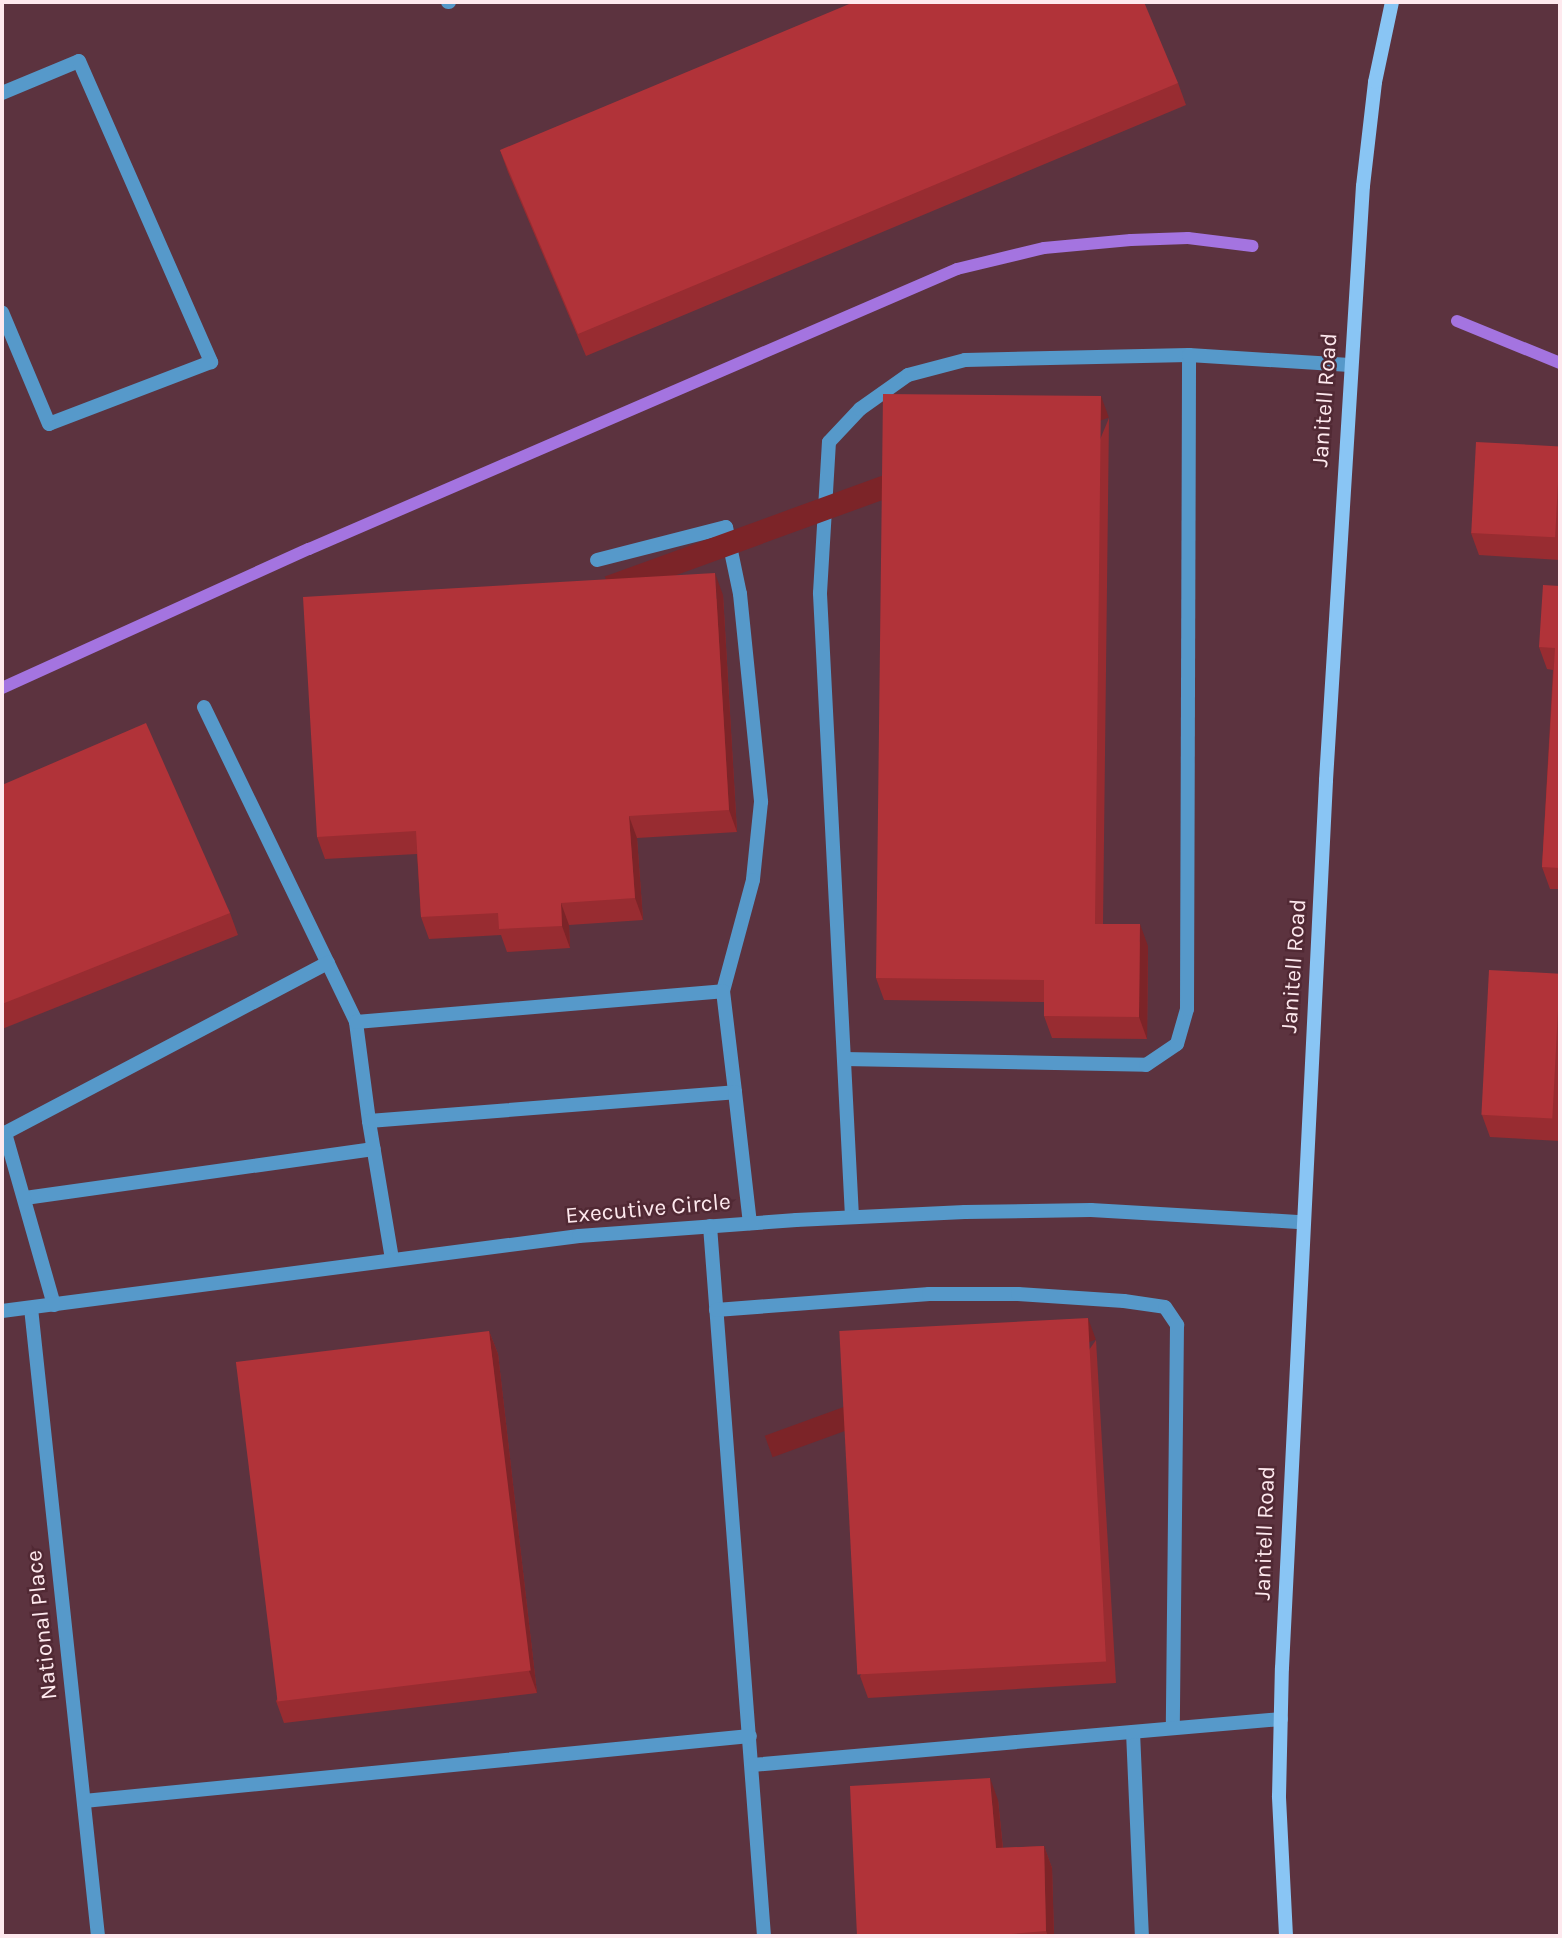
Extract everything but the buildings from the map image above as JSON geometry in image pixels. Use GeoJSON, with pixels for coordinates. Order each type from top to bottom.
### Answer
{"type":"FeatureCollection","features":[{"type":"Feature","properties":{"kind":"street","name":"Janitell Road"},"geometry":{"type":"LineString","coordinates":[[1286,1936],[1279,1796],[1302,1222],[1350,365],[1363,186],[1375,82],[1392,2]]}},
{"type":"Feature","properties":{"kind":"street"},"geometry":{"type":"LineString","coordinates":[[2,93],[79,61],[211,362],[49,424],[2,312]]}},
{"type":"Feature","properties":{"kind":"street"},"geometry":{"type":"LineString","coordinates":[[852,1217],[820,593],[829,442],[860,409],[908,374],[965,360],[1189,355],[1350,365]]}},
{"type":"Feature","properties":{"kind":"street"},"geometry":{"type":"LineString","coordinates":[[844,1059],[1146,1065],[1177,1044],[1187,1009],[1189,355]]}},
{"type":"Feature","properties":{"kind":"street"},"geometry":{"type":"LineString","coordinates":[[597,560],[726,527],[740,594],[761,802],[753,880],[723,991],[750,1223]]}},
{"type":"Feature","properties":{"kind":"street"},"geometry":{"type":"LineString","coordinates":[[204,707],[356,1022],[392,1259]]}},
{"type":"Feature","properties":{"kind":"street"},"geometry":{"type":"LineString","coordinates":[[54,1305],[5,1133],[328,963]]}},
{"type":"Feature","properties":{"kind":"street"},"geometry":{"type":"LineString","coordinates":[[356,1022],[723,991]]}},
{"type":"Feature","properties":{"kind":"street"},"geometry":{"type":"LineString","coordinates":[[369,1121],[735,1092]]}},
{"type":"Feature","properties":{"kind":"street"},"geometry":{"type":"LineString","coordinates":[[25,1198],[374,1149]]}},
{"type":"Feature","properties":{"kind":"street","name":"Executive Circle"},"geometry":{"type":"LineString","coordinates":[[2,1311],[579,1236],[750,1223],[1090,1210],[1302,1222]]}},
{"type":"Feature","properties":{"kind":"street"},"geometry":{"type":"LineString","coordinates":[[710,1226],[764,1936]]}},
{"type":"Feature","properties":{"kind":"street"},"geometry":{"type":"LineString","coordinates":[[716,1310],[929,1294],[1018,1294],[1124,1301],[1165,1307],[1177,1325],[1173,1728]]}},
{"type":"Feature","properties":{"kind":"street","name":"National Place"},"geometry":{"type":"LineString","coordinates":[[31,1308],[98,1936]]}},
{"type":"Feature","properties":{"kind":"street"},"geometry":{"type":"LineString","coordinates":[[752,1765],[1281,1719]]}},
{"type":"Feature","properties":{"kind":"street"},"geometry":{"type":"LineString","coordinates":[[1133,1732],[1142,1936]]}},
{"type":"Feature","properties":{"kind":"street"},"geometry":{"type":"LineString","coordinates":[[84,1801],[750,1736]]}},
{"type":"Feature","properties":{"kind":"waterway"},"geometry":{"type":"LineString","coordinates":[[2,688],[309,549],[957,269],[1044,248],[1131,240],[1188,238],[1253,246]]}},
{"type":"Feature","properties":{"kind":"waterway"},"geometry":{"type":"LineString","coordinates":[[1457,321],[1560,363]]}}]}
